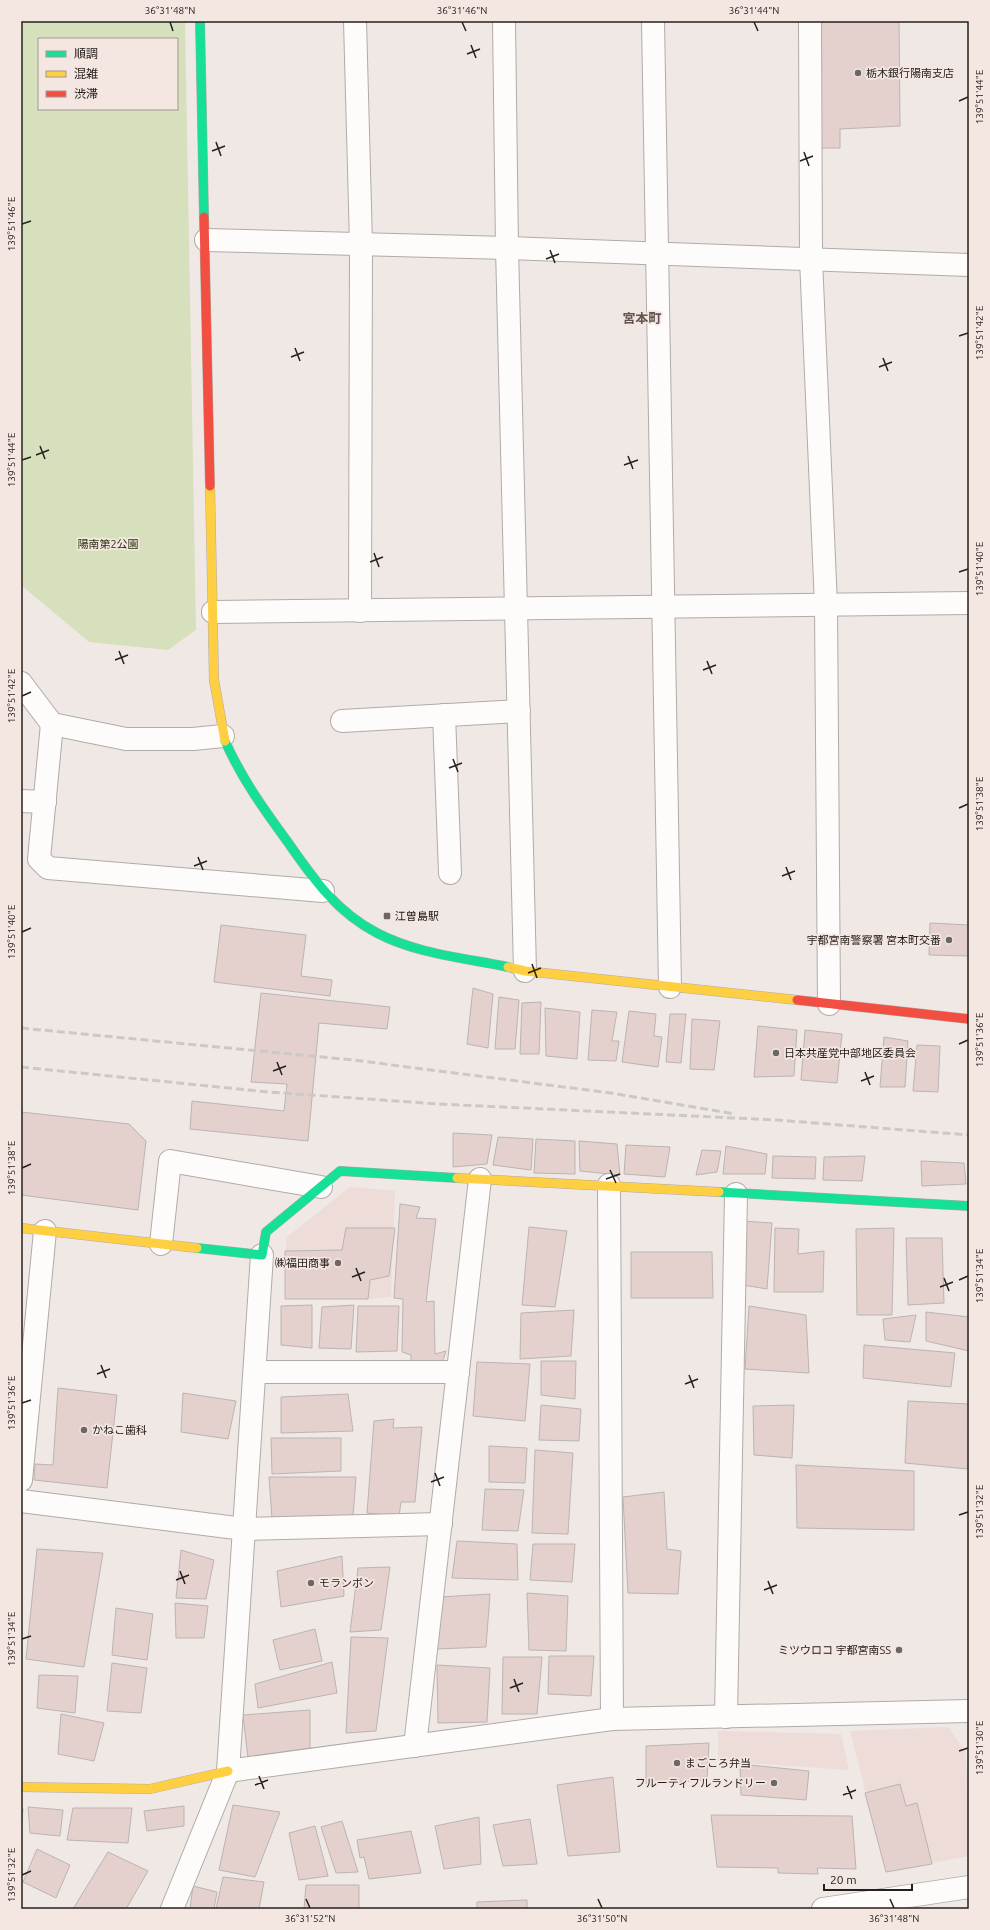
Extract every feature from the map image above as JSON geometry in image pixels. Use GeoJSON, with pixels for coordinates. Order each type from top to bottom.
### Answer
{"type":"FeatureCollection","features":[{"type":"Feature","properties":{"kind":"street"},"geometry":{"type":"LineString","coordinates":[[200,21],[206,240],[214,680],[224,736],[238,770],[257,800],[324,891],[348,915],[377,933],[411,947],[525,971],[969,1019]]}},
{"type":"Feature","properties":{"kind":"street"},"geometry":{"type":"LineString","coordinates":[[355,21],[361,244],[360,611]]}},
{"type":"Feature","properties":{"kind":"street"},"geometry":{"type":"LineString","coordinates":[[504,21],[507,248],[525,971]]}},
{"type":"Feature","properties":{"kind":"street"},"geometry":{"type":"LineString","coordinates":[[653,21],[670,987]]}},
{"type":"Feature","properties":{"kind":"street"},"geometry":{"type":"LineString","coordinates":[[810,21],[810,260],[826,605],[829,1004]]}},
{"type":"Feature","properties":{"kind":"street"},"geometry":{"type":"LineString","coordinates":[[206,240],[507,248],[969,265]]}},
{"type":"Feature","properties":{"kind":"street"},"geometry":{"type":"LineString","coordinates":[[213,612],[969,603]]}},
{"type":"Feature","properties":{"kind":"street"},"geometry":{"type":"LineString","coordinates":[[21,683],[52,724],[126,739],[192,739],[224,736]]}},
{"type":"Feature","properties":{"kind":"street"},"geometry":{"type":"LineString","coordinates":[[342,721],[518,711]]}},
{"type":"Feature","properties":{"kind":"street"},"geometry":{"type":"LineString","coordinates":[[444,715],[450,873]]}},
{"type":"Feature","properties":{"kind":"street"},"geometry":{"type":"LineString","coordinates":[[52,724],[39,859],[48,868],[324,891]]}},
{"type":"Feature","properties":{"kind":"street"},"geometry":{"type":"LineString","coordinates":[[21,801],[45,802]]}},
{"type":"Feature","properties":{"kind":"street"},"geometry":{"type":"LineString","coordinates":[[161,1244],[170,1161],[321,1187]]}},
{"type":"Feature","properties":{"kind":"street"},"geometry":{"type":"LineString","coordinates":[[172,1909],[228,1771],[262,1255],[266,1232],[340,1171],[969,1206]]}},
{"type":"Feature","properties":{"kind":"street"},"geometry":{"type":"LineString","coordinates":[[415,1746],[480,1179]]}},
{"type":"Feature","properties":{"kind":"street"},"geometry":{"type":"LineString","coordinates":[[609,1185],[612,1719]]}},
{"type":"Feature","properties":{"kind":"street"},"geometry":{"type":"LineString","coordinates":[[726,1717],[736,1194]]}},
{"type":"Feature","properties":{"kind":"street"},"geometry":{"type":"LineString","coordinates":[[21,1228],[262,1255]]}},
{"type":"Feature","properties":{"kind":"street"},"geometry":{"type":"LineString","coordinates":[[21,1480],[46,1231]]}},
{"type":"Feature","properties":{"kind":"street"},"geometry":{"type":"LineString","coordinates":[[255,1372],[458,1372]]}},
{"type":"Feature","properties":{"kind":"street"},"geometry":{"type":"LineString","coordinates":[[21,1501],[244,1529],[440,1524]]}},
{"type":"Feature","properties":{"kind":"street"},"geometry":{"type":"LineString","coordinates":[[21,1787],[150,1789],[228,1771],[612,1719],[969,1711]]}},
{"type":"Feature","properties":{"kind":"street"},"geometry":{"type":"LineString","coordinates":[[827,1909],[969,1887]]}},
{"type":"Feature","properties":{"kind":"shaded area"},"geometry":{"type":"Polygon","coordinates":[[[350,1187],[395,1191],[391,1297],[368,1299],[285,1299],[285,1251],[287,1237],[350,1187]]]}},
{"type":"Feature","properties":{"kind":"shaded area"},"geometry":{"type":"Polygon","coordinates":[[[948,1727],[965,1751],[969,1800],[969,1856],[886,1872],[850,1731],[948,1727]]]}},
{"type":"Feature","properties":{"kind":"shaded area"},"geometry":{"type":"Polygon","coordinates":[[[718,1731],[841,1734],[849,1770],[718,1761],[718,1731]]]}},
{"type":"Feature","properties":{"kind":"green space","name":"陽南第2公園"},"geometry":{"type":"Polygon","coordinates":[[[21,21],[185,21],[196,630],[168,650],[89,642],[21,585],[21,21]]]}},
{"type":"Feature","properties":{"kind":"building","name":"栃木銀行陽南支店"},"geometry":{"type":"Polygon","coordinates":[[[816,21],[899,21],[900,126],[840,129],[840,148],[816,148],[816,21]]]}},
{"type":"Feature","properties":{"kind":"building","name":"宇都宮南警察署 宮本町交番"},"geometry":{"type":"Polygon","coordinates":[[[930,923],[969,925],[969,956],[929,955],[930,923]]]}},
{"type":"Feature","properties":{"kind":"building"},"geometry":{"type":"Polygon","coordinates":[[[221,925],[306,935],[301,976],[332,980],[330,996],[214,982],[221,925]]]}},
{"type":"Feature","properties":{"kind":"building"},"geometry":{"type":"Polygon","coordinates":[[[473,988],[493,994],[488,1048],[467,1044],[473,988]]]}},
{"type":"Feature","properties":{"kind":"building"},"geometry":{"type":"Polygon","coordinates":[[[261,993],[390,1007],[387,1029],[319,1023],[308,1141],[190,1129],[192,1101],[284,1111],[287,1084],[251,1082],[261,993]]]}},
{"type":"Feature","properties":{"kind":"building"},"geometry":{"type":"Polygon","coordinates":[[[499,997],[519,1000],[515,1049],[495,1049],[499,997]]]}},
{"type":"Feature","properties":{"kind":"building"},"geometry":{"type":"Polygon","coordinates":[[[541,1002],[539,1054],[520,1054],[522,1003],[541,1002]]]}},
{"type":"Feature","properties":{"kind":"building"},"geometry":{"type":"Polygon","coordinates":[[[545,1008],[580,1012],[577,1059],[546,1056],[545,1008]]]}},
{"type":"Feature","properties":{"kind":"building"},"geometry":{"type":"Polygon","coordinates":[[[592,1010],[617,1012],[612,1041],[619,1041],[616,1061],[588,1060],[592,1010]]]}},
{"type":"Feature","properties":{"kind":"building"},"geometry":{"type":"Polygon","coordinates":[[[629,1011],[656,1014],[654,1036],[662,1037],[658,1067],[622,1062],[629,1011]]]}},
{"type":"Feature","properties":{"kind":"building"},"geometry":{"type":"Polygon","coordinates":[[[670,1014],[686,1014],[681,1063],[666,1062],[670,1014]]]}},
{"type":"Feature","properties":{"kind":"building"},"geometry":{"type":"Polygon","coordinates":[[[692,1019],[720,1021],[714,1070],[690,1069],[692,1019]]]}},
{"type":"Feature","properties":{"kind":"building","name":"日本共産党中部地区委員会"},"geometry":{"type":"Polygon","coordinates":[[[758,1026],[797,1030],[794,1076],[754,1077],[758,1026]]]}},
{"type":"Feature","properties":{"kind":"building"},"geometry":{"type":"Polygon","coordinates":[[[805,1030],[842,1034],[837,1083],[801,1080],[805,1030]]]}},
{"type":"Feature","properties":{"kind":"building"},"geometry":{"type":"Polygon","coordinates":[[[884,1037],[908,1041],[905,1087],[880,1087],[884,1037]]]}},
{"type":"Feature","properties":{"kind":"building"},"geometry":{"type":"Polygon","coordinates":[[[917,1045],[940,1046],[938,1092],[913,1091],[917,1045]]]}},
{"type":"Feature","properties":{"kind":"building"},"geometry":{"type":"Polygon","coordinates":[[[21,1112],[129,1124],[146,1141],[138,1210],[21,1195],[21,1112]]]}},
{"type":"Feature","properties":{"kind":"building"},"geometry":{"type":"Polygon","coordinates":[[[453,1133],[492,1135],[487,1164],[453,1167],[453,1133]]]}},
{"type":"Feature","properties":{"kind":"building"},"geometry":{"type":"Polygon","coordinates":[[[498,1137],[533,1139],[531,1170],[493,1165],[498,1137]]]}},
{"type":"Feature","properties":{"kind":"building"},"geometry":{"type":"Polygon","coordinates":[[[536,1139],[575,1141],[575,1174],[534,1173],[536,1139]]]}},
{"type":"Feature","properties":{"kind":"building"},"geometry":{"type":"Polygon","coordinates":[[[579,1141],[617,1144],[620,1175],[580,1171],[579,1141]]]}},
{"type":"Feature","properties":{"kind":"building"},"geometry":{"type":"Polygon","coordinates":[[[626,1145],[670,1147],[665,1177],[624,1174],[626,1145]]]}},
{"type":"Feature","properties":{"kind":"building"},"geometry":{"type":"Polygon","coordinates":[[[726,1146],[767,1154],[765,1174],[723,1174],[726,1146]]]}},
{"type":"Feature","properties":{"kind":"building"},"geometry":{"type":"Polygon","coordinates":[[[702,1150],[721,1151],[717,1172],[696,1175],[702,1150]]]}},
{"type":"Feature","properties":{"kind":"building"},"geometry":{"type":"Polygon","coordinates":[[[773,1156],[816,1157],[815,1179],[772,1178],[773,1156]]]}},
{"type":"Feature","properties":{"kind":"building"},"geometry":{"type":"Polygon","coordinates":[[[865,1156],[862,1181],[823,1180],[824,1157],[865,1156]]]}},
{"type":"Feature","properties":{"kind":"building"},"geometry":{"type":"Polygon","coordinates":[[[921,1161],[964,1163],[966,1184],[922,1186],[921,1161]]]}},
{"type":"Feature","properties":{"kind":"building"},"geometry":{"type":"Polygon","coordinates":[[[400,1204],[420,1207],[416,1218],[436,1219],[426,1302],[434,1301],[435,1354],[446,1351],[441,1366],[411,1368],[411,1355],[402,1352],[403,1299],[394,1298],[400,1204]]]}},
{"type":"Feature","properties":{"kind":"building"},"geometry":{"type":"Polygon","coordinates":[[[743,1221],[772,1223],[767,1289],[743,1285],[743,1221]]]}},
{"type":"Feature","properties":{"kind":"building"},"geometry":{"type":"Polygon","coordinates":[[[529,1227],[567,1231],[555,1307],[522,1305],[529,1227]]]}},
{"type":"Feature","properties":{"kind":"building","name":"㈱福田商事"},"geometry":{"type":"Polygon","coordinates":[[[346,1228],[395,1228],[389,1276],[370,1280],[368,1299],[285,1299],[285,1251],[342,1250],[346,1228]]]}},
{"type":"Feature","properties":{"kind":"building"},"geometry":{"type":"Polygon","coordinates":[[[775,1228],[799,1229],[798,1254],[824,1251],[823,1292],[774,1292],[775,1228]]]}},
{"type":"Feature","properties":{"kind":"building"},"geometry":{"type":"Polygon","coordinates":[[[894,1228],[892,1315],[857,1315],[856,1229],[894,1228]]]}},
{"type":"Feature","properties":{"kind":"building"},"geometry":{"type":"Polygon","coordinates":[[[906,1238],[942,1238],[944,1303],[908,1305],[906,1238]]]}},
{"type":"Feature","properties":{"kind":"building"},"geometry":{"type":"Polygon","coordinates":[[[631,1252],[712,1252],[713,1298],[631,1298],[631,1252]]]}},
{"type":"Feature","properties":{"kind":"building"},"geometry":{"type":"Polygon","coordinates":[[[312,1305],[312,1348],[281,1345],[281,1306],[312,1305]]]}},
{"type":"Feature","properties":{"kind":"building"},"geometry":{"type":"Polygon","coordinates":[[[354,1305],[351,1349],[319,1348],[322,1307],[354,1305]]]}},
{"type":"Feature","properties":{"kind":"building"},"geometry":{"type":"Polygon","coordinates":[[[358,1306],[399,1306],[397,1351],[356,1352],[358,1306]]]}},
{"type":"Feature","properties":{"kind":"building"},"geometry":{"type":"Polygon","coordinates":[[[749,1306],[806,1315],[809,1373],[745,1369],[749,1306]]]}},
{"type":"Feature","properties":{"kind":"building"},"geometry":{"type":"Polygon","coordinates":[[[574,1310],[571,1356],[520,1359],[521,1313],[574,1310]]]}},
{"type":"Feature","properties":{"kind":"building"},"geometry":{"type":"Polygon","coordinates":[[[926,1312],[969,1317],[969,1351],[926,1341],[926,1312]]]}},
{"type":"Feature","properties":{"kind":"building"},"geometry":{"type":"Polygon","coordinates":[[[916,1315],[910,1342],[885,1340],[883,1319],[916,1315]]]}},
{"type":"Feature","properties":{"kind":"building"},"geometry":{"type":"Polygon","coordinates":[[[864,1345],[955,1353],[951,1387],[863,1378],[864,1345]]]}},
{"type":"Feature","properties":{"kind":"building"},"geometry":{"type":"Polygon","coordinates":[[[541,1361],[576,1361],[575,1399],[541,1395],[541,1361]]]}},
{"type":"Feature","properties":{"kind":"building"},"geometry":{"type":"Polygon","coordinates":[[[477,1362],[530,1364],[525,1421],[473,1416],[477,1362]]]}},
{"type":"Feature","properties":{"kind":"building","name":"かねこ歯科"},"geometry":{"type":"Polygon","coordinates":[[[58,1388],[117,1395],[107,1488],[34,1480],[35,1464],[53,1465],[58,1388]]]}},
{"type":"Feature","properties":{"kind":"building"},"geometry":{"type":"Polygon","coordinates":[[[183,1393],[236,1401],[228,1439],[181,1432],[183,1393]]]}},
{"type":"Feature","properties":{"kind":"building"},"geometry":{"type":"Polygon","coordinates":[[[348,1394],[353,1431],[281,1433],[281,1397],[348,1394]]]}},
{"type":"Feature","properties":{"kind":"building"},"geometry":{"type":"Polygon","coordinates":[[[908,1401],[969,1404],[968,1469],[905,1463],[908,1401]]]}},
{"type":"Feature","properties":{"kind":"building"},"geometry":{"type":"Polygon","coordinates":[[[541,1405],[581,1409],[579,1441],[539,1440],[541,1405]]]}},
{"type":"Feature","properties":{"kind":"building"},"geometry":{"type":"Polygon","coordinates":[[[794,1405],[792,1458],[754,1455],[753,1406],[794,1405]]]}},
{"type":"Feature","properties":{"kind":"building"},"geometry":{"type":"Polygon","coordinates":[[[394,1419],[393,1428],[422,1427],[415,1502],[401,1502],[399,1516],[367,1513],[374,1421],[394,1419]]]}},
{"type":"Feature","properties":{"kind":"building"},"geometry":{"type":"Polygon","coordinates":[[[271,1438],[341,1438],[341,1471],[272,1474],[271,1438]]]}},
{"type":"Feature","properties":{"kind":"building"},"geometry":{"type":"Polygon","coordinates":[[[489,1446],[527,1448],[525,1483],[489,1482],[489,1446]]]}},
{"type":"Feature","properties":{"kind":"building"},"geometry":{"type":"Polygon","coordinates":[[[535,1450],[573,1453],[568,1534],[532,1533],[535,1450]]]}},
{"type":"Feature","properties":{"kind":"building"},"geometry":{"type":"Polygon","coordinates":[[[796,1465],[914,1471],[914,1530],[797,1528],[796,1465]]]}},
{"type":"Feature","properties":{"kind":"building"},"geometry":{"type":"Polygon","coordinates":[[[269,1477],[356,1477],[353,1517],[272,1519],[269,1477]]]}},
{"type":"Feature","properties":{"kind":"building"},"geometry":{"type":"Polygon","coordinates":[[[485,1489],[524,1490],[518,1531],[482,1530],[485,1489]]]}},
{"type":"Feature","properties":{"kind":"building"},"geometry":{"type":"Polygon","coordinates":[[[664,1492],[667,1549],[681,1551],[678,1594],[628,1593],[623,1497],[664,1492]]]}},
{"type":"Feature","properties":{"kind":"building"},"geometry":{"type":"Polygon","coordinates":[[[457,1541],[517,1544],[518,1580],[452,1578],[457,1541]]]}},
{"type":"Feature","properties":{"kind":"building"},"geometry":{"type":"Polygon","coordinates":[[[533,1544],[575,1544],[572,1582],[530,1580],[533,1544]]]}},
{"type":"Feature","properties":{"kind":"building"},"geometry":{"type":"Polygon","coordinates":[[[37,1549],[103,1553],[84,1667],[26,1659],[37,1549]]]}},
{"type":"Feature","properties":{"kind":"building"},"geometry":{"type":"Polygon","coordinates":[[[181,1550],[214,1560],[206,1599],[176,1598],[181,1550]]]}},
{"type":"Feature","properties":{"kind":"building","name":"モランボン"},"geometry":{"type":"Polygon","coordinates":[[[342,1556],[344,1596],[281,1607],[277,1571],[342,1556]]]}},
{"type":"Feature","properties":{"kind":"building"},"geometry":{"type":"Polygon","coordinates":[[[390,1567],[381,1630],[350,1632],[358,1568],[390,1567]]]}},
{"type":"Feature","properties":{"kind":"building"},"geometry":{"type":"Polygon","coordinates":[[[527,1593],[568,1596],[566,1651],[529,1650],[527,1593]]]}},
{"type":"Feature","properties":{"kind":"building"},"geometry":{"type":"Polygon","coordinates":[[[490,1594],[486,1647],[436,1649],[440,1597],[490,1594]]]}},
{"type":"Feature","properties":{"kind":"building"},"geometry":{"type":"Polygon","coordinates":[[[175,1603],[208,1606],[204,1638],[176,1638],[175,1603]]]}},
{"type":"Feature","properties":{"kind":"building"},"geometry":{"type":"Polygon","coordinates":[[[116,1608],[153,1614],[147,1660],[112,1655],[116,1608]]]}},
{"type":"Feature","properties":{"kind":"building"},"geometry":{"type":"Polygon","coordinates":[[[315,1629],[322,1661],[280,1670],[273,1640],[315,1629]]]}},
{"type":"Feature","properties":{"kind":"building"},"geometry":{"type":"Polygon","coordinates":[[[351,1637],[388,1638],[376,1731],[346,1733],[351,1637]]]}},
{"type":"Feature","properties":{"kind":"building"},"geometry":{"type":"Polygon","coordinates":[[[549,1656],[594,1656],[591,1696],[548,1694],[549,1656]]]}},
{"type":"Feature","properties":{"kind":"building"},"geometry":{"type":"Polygon","coordinates":[[[503,1657],[542,1657],[537,1714],[502,1714],[503,1657]]]}},
{"type":"Feature","properties":{"kind":"building"},"geometry":{"type":"Polygon","coordinates":[[[332,1662],[337,1693],[258,1708],[255,1684],[332,1662]]]}},
{"type":"Feature","properties":{"kind":"building"},"geometry":{"type":"Polygon","coordinates":[[[112,1663],[147,1668],[141,1713],[107,1711],[112,1663]]]}},
{"type":"Feature","properties":{"kind":"building"},"geometry":{"type":"Polygon","coordinates":[[[437,1665],[490,1668],[487,1722],[438,1723],[437,1665]]]}},
{"type":"Feature","properties":{"kind":"building"},"geometry":{"type":"Polygon","coordinates":[[[39,1675],[78,1676],[75,1713],[37,1708],[39,1675]]]}},
{"type":"Feature","properties":{"kind":"building"},"geometry":{"type":"Polygon","coordinates":[[[310,1710],[310,1748],[248,1758],[243,1715],[310,1710]]]}},
{"type":"Feature","properties":{"kind":"building"},"geometry":{"type":"Polygon","coordinates":[[[61,1714],[104,1723],[94,1761],[58,1754],[61,1714]]]}},
{"type":"Feature","properties":{"kind":"building","name":"まごころ弁当"},"geometry":{"type":"Polygon","coordinates":[[[709,1743],[707,1780],[646,1784],[646,1746],[709,1743]]]}},
{"type":"Feature","properties":{"kind":"building","name":"フルーティフルランドリー"},"geometry":{"type":"Polygon","coordinates":[[[740,1764],[809,1771],[806,1800],[741,1795],[740,1764]]]}},
{"type":"Feature","properties":{"kind":"building"},"geometry":{"type":"Polygon","coordinates":[[[613,1777],[620,1852],[568,1856],[557,1785],[613,1777]]]}},
{"type":"Feature","properties":{"kind":"building"},"geometry":{"type":"Polygon","coordinates":[[[900,1784],[906,1806],[917,1803],[932,1864],[886,1872],[865,1793],[900,1784]]]}},
{"type":"Feature","properties":{"kind":"building"},"geometry":{"type":"Polygon","coordinates":[[[233,1805],[280,1812],[255,1877],[219,1870],[233,1805]]]}},
{"type":"Feature","properties":{"kind":"building"},"geometry":{"type":"Polygon","coordinates":[[[184,1806],[184,1826],[147,1831],[144,1811],[184,1806]]]}},
{"type":"Feature","properties":{"kind":"building"},"geometry":{"type":"Polygon","coordinates":[[[28,1807],[63,1810],[60,1836],[30,1833],[28,1807]]]}},
{"type":"Feature","properties":{"kind":"building"},"geometry":{"type":"Polygon","coordinates":[[[73,1808],[132,1808],[128,1843],[67,1840],[73,1808]]]}},
{"type":"Feature","properties":{"kind":"building"},"geometry":{"type":"Polygon","coordinates":[[[21,1809],[23,1809],[21,1828],[21,1809]]]}},
{"type":"Feature","properties":{"kind":"building"},"geometry":{"type":"Polygon","coordinates":[[[711,1815],[852,1816],[856,1869],[817,1868],[818,1874],[778,1873],[778,1868],[717,1867],[711,1815]]]}},
{"type":"Feature","properties":{"kind":"building"},"geometry":{"type":"Polygon","coordinates":[[[479,1817],[481,1864],[444,1869],[435,1826],[479,1817]]]}},
{"type":"Feature","properties":{"kind":"building"},"geometry":{"type":"Polygon","coordinates":[[[530,1819],[537,1864],[503,1866],[493,1825],[530,1819]]]}},
{"type":"Feature","properties":{"kind":"building"},"geometry":{"type":"Polygon","coordinates":[[[342,1821],[358,1872],[336,1873],[321,1827],[342,1821]]]}},
{"type":"Feature","properties":{"kind":"building"},"geometry":{"type":"Polygon","coordinates":[[[315,1826],[328,1876],[299,1880],[289,1833],[315,1826]]]}},
{"type":"Feature","properties":{"kind":"building"},"geometry":{"type":"Polygon","coordinates":[[[411,1831],[421,1873],[369,1879],[364,1857],[360,1858],[357,1840],[411,1831]]]}},
{"type":"Feature","properties":{"kind":"building"},"geometry":{"type":"Polygon","coordinates":[[[37,1849],[70,1865],[56,1898],[23,1882],[37,1849]]]}},
{"type":"Feature","properties":{"kind":"building"},"geometry":{"type":"Polygon","coordinates":[[[108,1852],[148,1871],[126,1909],[73,1909],[108,1852]]]}},
{"type":"Feature","properties":{"kind":"building"},"geometry":{"type":"Polygon","coordinates":[[[223,1877],[264,1882],[259,1909],[216,1909],[223,1877]]]}},
{"type":"Feature","properties":{"kind":"building"},"geometry":{"type":"Polygon","coordinates":[[[306,1885],[359,1885],[359,1909],[304,1909],[306,1885]]]}},
{"type":"Feature","properties":{"kind":"building"},"geometry":{"type":"Polygon","coordinates":[[[193,1886],[217,1892],[214,1909],[190,1909],[193,1886]]]}},
{"type":"Feature","properties":{"kind":"building"},"geometry":{"type":"Polygon","coordinates":[[[527,1900],[527,1909],[477,1909],[477,1902],[527,1900]]]}},
{"type":"Feature","properties":{"kind":"railway"},"geometry":{"type":"LineString","coordinates":[[21,1028],[353,1060],[611,1093],[735,1114]]}},
{"type":"Feature","properties":{"kind":"railway"},"geometry":{"type":"LineString","coordinates":[[21,1067],[268,1092],[439,1104],[777,1120],[969,1135]]}},
{"type":"Feature","properties":{"kind":"traffic: fast"},"geometry":{"type":"LineString","coordinates":[[200,21],[204,217]]}},
{"type":"Feature","properties":{"kind":"traffic: fast"},"geometry":{"type":"LineString","coordinates":[[225,741],[238,768],[253,793],[297,855],[326,893],[349,915],[377,933],[408,946],[425,951],[508,967]]}},
{"type":"Feature","properties":{"kind":"traffic: fast"},"geometry":{"type":"LineString","coordinates":[[197,1248],[262,1255],[266,1232],[340,1171],[457,1178]]}},
{"type":"Feature","properties":{"kind":"traffic: fast"},"geometry":{"type":"LineString","coordinates":[[719,1192],[969,1206]]}},
{"type":"Feature","properties":{"kind":"traffic: slow"},"geometry":{"type":"LineString","coordinates":[[210,486],[214,680],[225,741]]}},
{"type":"Feature","properties":{"kind":"traffic: slow"},"geometry":{"type":"LineString","coordinates":[[508,967],[525,971],[797,1000]]}},
{"type":"Feature","properties":{"kind":"traffic: slow"},"geometry":{"type":"LineString","coordinates":[[457,1178],[719,1192]]}},
{"type":"Feature","properties":{"kind":"traffic: slow"},"geometry":{"type":"LineString","coordinates":[[21,1228],[197,1248]]}},
{"type":"Feature","properties":{"kind":"traffic: slow"},"geometry":{"type":"LineString","coordinates":[[21,1787],[150,1789],[228,1771]]}},
{"type":"Feature","properties":{"kind":"traffic: jam"},"geometry":{"type":"LineString","coordinates":[[204,217],[210,486]]}},
{"type":"Feature","properties":{"kind":"traffic: jam"},"geometry":{"type":"LineString","coordinates":[[797,1000],[969,1019]]}},
{"type":"Feature","properties":{"kind":"place","name":"栃木銀行陽南支店"},"geometry":{"type":"Point","coordinates":[858,73]}},
{"type":"Feature","properties":{"kind":"place","name":"江曽島駅"},"geometry":{"type":"Point","coordinates":[387,916]}},
{"type":"Feature","properties":{"kind":"place","name":"宇都宮南警察署 宮本町交番"},"geometry":{"type":"Point","coordinates":[949,940]}},
{"type":"Feature","properties":{"kind":"place","name":"日本共産党中部地区委員会"},"geometry":{"type":"Point","coordinates":[776,1053]}},
{"type":"Feature","properties":{"kind":"place","name":"㈱福田商事"},"geometry":{"type":"Point","coordinates":[338,1263]}},
{"type":"Feature","properties":{"kind":"place","name":"かねこ歯科"},"geometry":{"type":"Point","coordinates":[84,1430]}},
{"type":"Feature","properties":{"kind":"place","name":"モランボン"},"geometry":{"type":"Point","coordinates":[311,1583]}},
{"type":"Feature","properties":{"kind":"place","name":"ミツウロコ 宇都宮南SS"},"geometry":{"type":"Point","coordinates":[899,1650]}},
{"type":"Feature","properties":{"kind":"place","name":"まごころ弁当"},"geometry":{"type":"Point","coordinates":[677,1763]}},
{"type":"Feature","properties":{"kind":"place","name":"フルーティフルランドリー"},"geometry":{"type":"Point","coordinates":[774,1783]}},
{"type":"Feature","properties":{"kind":"district","name":"宮本町"},"geometry":{"type":"Point","coordinates":[642,318]}}]}
